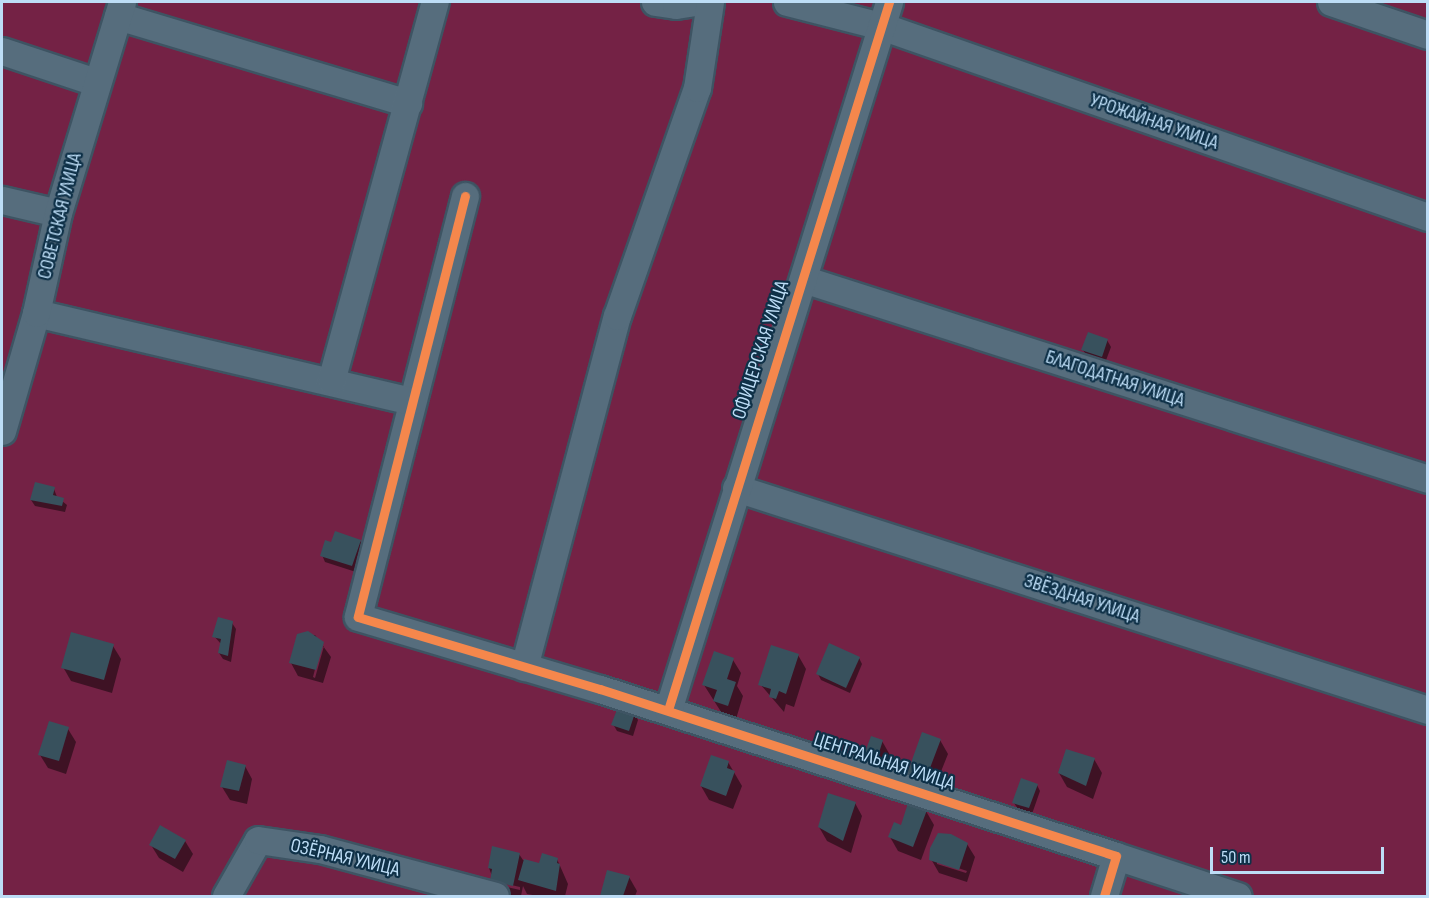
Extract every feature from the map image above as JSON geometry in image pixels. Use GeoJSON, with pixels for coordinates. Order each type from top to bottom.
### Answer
{"type":"FeatureCollection","features":[{"type":"Feature","properties":{"kind":"street"},"geometry":{"type":"LineString","coordinates":[[331,381],[435,2]]}},
{"type":"Feature","properties":{"kind":"street"},"geometry":{"type":"LineString","coordinates":[[655,2],[676,5],[694,2]]}},
{"type":"Feature","properties":{"kind":"street"},"geometry":{"type":"LineString","coordinates":[[524,667],[616,316],[697,88],[710,2]]}},
{"type":"Feature","properties":{"kind":"street","name":"УРОЖАЙНАЯ УЛИЦА"},"geometry":{"type":"LineString","coordinates":[[787,2],[885,14],[1428,218]]}},
{"type":"Feature","properties":{"kind":"street"},"geometry":{"type":"LineString","coordinates":[[1331,2],[1428,35]]}},
{"type":"Feature","properties":{"kind":"street"},"geometry":{"type":"LineString","coordinates":[[120,9],[408,103]]}},
{"type":"Feature","properties":{"kind":"street","name":"СОВЕТСКАЯ УЛИЦА"},"geometry":{"type":"LineString","coordinates":[[2,431],[36,313],[58,213],[120,9]]}},
{"type":"Feature","properties":{"kind":"street","name":"ОФИЦЕРСКАЯ УЛИЦА"},"geometry":{"type":"LineString","coordinates":[[668,710],[885,14]]}},
{"type":"Feature","properties":{"kind":"street"},"geometry":{"type":"LineString","coordinates":[[2,51],[96,82]]}},
{"type":"Feature","properties":{"kind":"street"},"geometry":{"type":"LineString","coordinates":[[36,313],[412,401],[465,196]]}},
{"type":"Feature","properties":{"kind":"street"},"geometry":{"type":"LineString","coordinates":[[2,200],[58,213]]}},
{"type":"Feature","properties":{"kind":"street","name":"БЛАГОДАТНАЯ УЛИЦА"},"geometry":{"type":"LineString","coordinates":[[803,279],[1428,479]]}},
{"type":"Feature","properties":{"kind":"street","name":"ЦЕНТРАЛЬНАЯ УЛИЦА"},"geometry":{"type":"LineString","coordinates":[[412,401],[358,617],[668,710],[1238,897]]}},
{"type":"Feature","properties":{"kind":"street","name":"ЗВЁЗДНАЯ УЛИЦА"},"geometry":{"type":"LineString","coordinates":[[736,488],[1428,710]]}},
{"type":"Feature","properties":{"kind":"street","name":"ОЗЁРНАЯ УЛИЦА"},"geometry":{"type":"LineString","coordinates":[[226,897],[258,840],[320,849],[495,897]]}},
{"type":"Feature","properties":{"kind":"street"},"geometry":{"type":"LineString","coordinates":[[1104,897],[1116,856]]}},
{"type":"Feature","properties":{"kind":"shaded area"},"geometry":{"type":"Polygon","coordinates":[[[2,2],[1427,2],[1427,896],[2,896],[2,2]]]}},
{"type":"Feature","properties":{"kind":"building"},"geometry":{"type":"Polygon","coordinates":[[[1088,332],[1108,339],[1102,357],[1081,350],[1088,332]]]}},
{"type":"Feature","properties":{"kind":"building"},"geometry":{"type":"Polygon","coordinates":[[[35,482],[55,487],[53,495],[64,498],[62,506],[30,500],[35,482]]]}},
{"type":"Feature","properties":{"kind":"building"},"geometry":{"type":"Polygon","coordinates":[[[335,531],[361,540],[352,566],[320,556],[325,540],[331,542],[335,531]]]}},
{"type":"Feature","properties":{"kind":"building"},"geometry":{"type":"Polygon","coordinates":[[[218,617],[233,621],[228,656],[218,653],[221,639],[212,637],[218,617]]]}},
{"type":"Feature","properties":{"kind":"building"},"geometry":{"type":"Polygon","coordinates":[[[308,631],[324,642],[316,670],[289,663],[297,634],[308,631]]]}},
{"type":"Feature","properties":{"kind":"building"},"geometry":{"type":"Polygon","coordinates":[[[71,632],[114,644],[104,680],[61,668],[71,632]]]}},
{"type":"Feature","properties":{"kind":"building"},"geometry":{"type":"Polygon","coordinates":[[[829,643],[860,657],[846,688],[816,674],[829,643]]]}},
{"type":"Feature","properties":{"kind":"building"},"geometry":{"type":"Polygon","coordinates":[[[771,645],[799,654],[786,694],[779,691],[776,699],[769,697],[771,689],[758,685],[771,645]]]}},
{"type":"Feature","properties":{"kind":"building"},"geometry":{"type":"Polygon","coordinates":[[[714,651],[734,658],[727,679],[736,682],[728,706],[713,701],[717,690],[702,685],[714,651]]]}},
{"type":"Feature","properties":{"kind":"building"},"geometry":{"type":"Polygon","coordinates":[[[618,707],[635,713],[629,731],[611,725],[618,707]]]}},
{"type":"Feature","properties":{"kind":"building"},"geometry":{"type":"Polygon","coordinates":[[[49,721],[69,727],[59,761],[38,755],[49,721]]]}},
{"type":"Feature","properties":{"kind":"building"},"geometry":{"type":"Polygon","coordinates":[[[922,732],[941,739],[927,776],[922,774],[920,779],[907,774],[922,732]]]}},
{"type":"Feature","properties":{"kind":"building"},"geometry":{"type":"Polygon","coordinates":[[[871,736],[883,740],[877,759],[864,755],[871,736]]]}},
{"type":"Feature","properties":{"kind":"building"},"geometry":{"type":"Polygon","coordinates":[[[1066,749],[1095,758],[1086,786],[1058,773],[1066,749]]]}},
{"type":"Feature","properties":{"kind":"building"},"geometry":{"type":"Polygon","coordinates":[[[711,755],[729,761],[727,768],[735,771],[726,796],[700,786],[711,755]]]}},
{"type":"Feature","properties":{"kind":"building"},"geometry":{"type":"Polygon","coordinates":[[[227,760],[246,765],[239,791],[220,787],[227,760]]]}},
{"type":"Feature","properties":{"kind":"building"},"geometry":{"type":"Polygon","coordinates":[[[1021,778],[1038,784],[1029,808],[1012,803],[1021,778]]]}},
{"type":"Feature","properties":{"kind":"building"},"geometry":{"type":"Polygon","coordinates":[[[828,793],[856,802],[843,841],[818,827],[828,793]]]}},
{"type":"Feature","properties":{"kind":"building"},"geometry":{"type":"Polygon","coordinates":[[[908,803],[927,810],[913,847],[888,837],[894,822],[901,825],[908,803]]]}},
{"type":"Feature","properties":{"kind":"building"},"geometry":{"type":"Polygon","coordinates":[[[160,825],[186,840],[175,859],[149,845],[160,825]]]}},
{"type":"Feature","properties":{"kind":"building"},"geometry":{"type":"Polygon","coordinates":[[[938,833],[951,834],[968,843],[959,870],[929,860],[930,848],[938,833]]]}},
{"type":"Feature","properties":{"kind":"building"},"geometry":{"type":"Polygon","coordinates":[[[492,846],[520,853],[513,886],[490,881],[492,869],[488,868],[492,846]]]}},
{"type":"Feature","properties":{"kind":"building"},"geometry":{"type":"Polygon","coordinates":[[[542,853],[558,858],[557,863],[560,864],[556,891],[518,880],[524,859],[539,863],[542,853]]]}},
{"type":"Feature","properties":{"kind":"building"},"geometry":{"type":"Polygon","coordinates":[[[607,870],[630,876],[623,896],[600,896],[607,870]]]}},
{"type":"Feature","properties":{"kind":"cycle path"},"geometry":{"type":"LineString","coordinates":[[668,710],[889,2]]}},
{"type":"Feature","properties":{"kind":"cycle path"},"geometry":{"type":"LineString","coordinates":[[465,196],[358,617],[600,689],[1116,856],[1104,896]]}}]}
